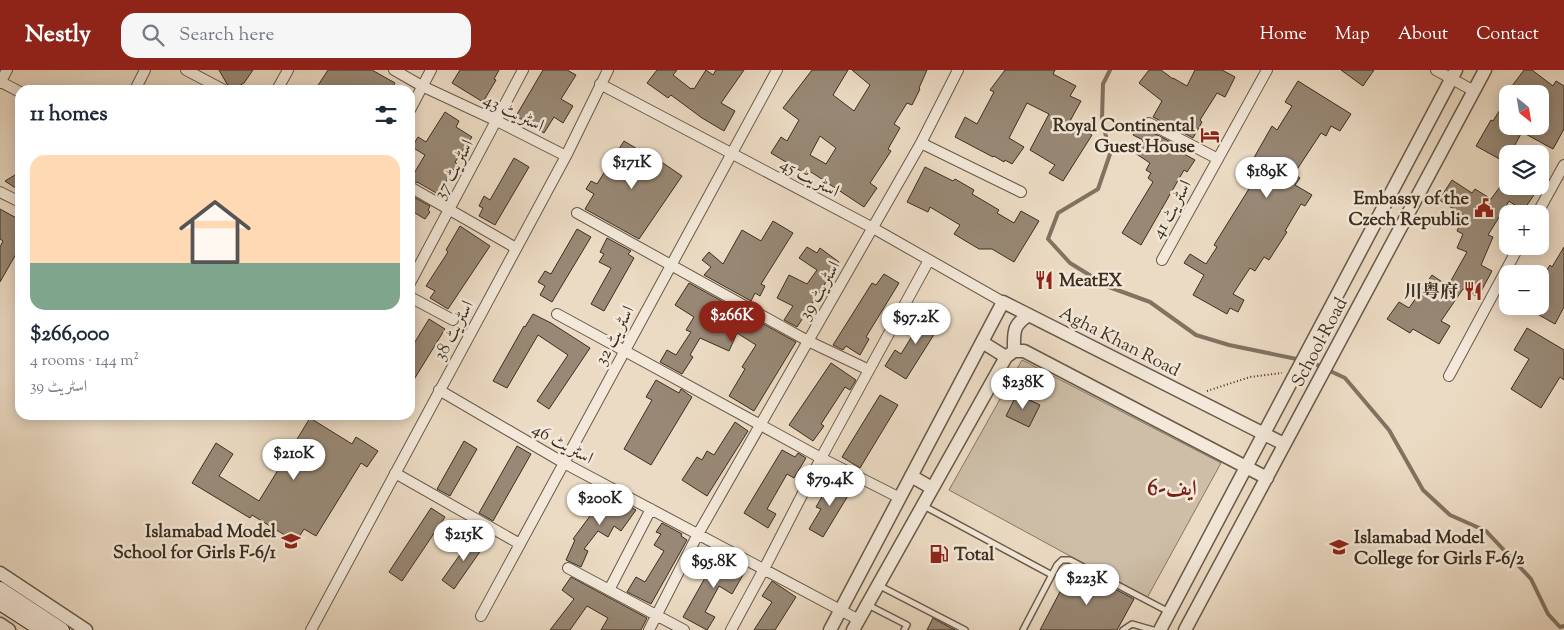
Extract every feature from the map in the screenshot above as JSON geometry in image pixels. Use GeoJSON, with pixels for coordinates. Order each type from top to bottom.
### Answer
{"type":"FeatureCollection","features":[{"type":"Feature","properties":{"kind":"main road"},"geometry":{"type":"LineString","coordinates":[[0,589],[62,630]]}},
{"type":"Feature","properties":{"kind":"main road"},"geometry":{"type":"LineString","coordinates":[[0,603],[42,630]]}},
{"type":"Feature","properties":{"kind":"street"},"geometry":{"type":"LineString","coordinates":[[7,70],[0,82],[15,90]]}},
{"type":"Feature","properties":{"kind":"street"},"geometry":{"type":"LineString","coordinates":[[138,85],[145,70]]}},
{"type":"Feature","properties":{"kind":"street"},"geometry":{"type":"LineString","coordinates":[[186,70],[214,85]]}},
{"type":"Feature","properties":{"kind":"street"},"geometry":{"type":"LineString","coordinates":[[280,85],[288,70]]}},
{"type":"Feature","properties":{"kind":"street","name":"اسٹریٹ 43"},"geometry":{"type":"LineString","coordinates":[[394,70],[422,86],[566,156]]}},
{"type":"Feature","properties":{"kind":"street"},"geometry":{"type":"LineString","coordinates":[[415,100],[431,70]]}},
{"type":"Feature","properties":{"kind":"street","name":"اسٹریٹ 37"},"geometry":{"type":"LineString","coordinates":[[415,274],[523,70]]}},
{"type":"Feature","properties":{"kind":"street","name":"اسٹریٹ 38"},"geometry":{"type":"LineString","coordinates":[[310,630],[566,156],[608,70]]}},
{"type":"Feature","properties":{"kind":"street","name":"اسٹریٹ 32"},"geometry":{"type":"LineString","coordinates":[[481,616],[777,70]]}},
{"type":"Feature","properties":{"kind":"street","name":"اسٹریٹ 39"},"geometry":{"type":"LineString","coordinates":[[649,630],[698,534],[921,143],[958,70]]}},
{"type":"Feature","properties":{"kind":"street","name":"اسٹریٹ 41"},"geometry":{"type":"LineString","coordinates":[[1162,260],[1267,70]]}},
{"type":"Feature","properties":{"kind":"street"},"geometry":{"type":"LineString","coordinates":[[1436,70],[1454,74],[1474,91]]}},
{"type":"Feature","properties":{"kind":"street","name":"School Road"},"geometry":{"type":"LineString","coordinates":[[1185,630],[1485,70]]}},
{"type":"Feature","properties":{"kind":"street","name":"School Road"},"geometry":{"type":"LineString","coordinates":[[1160,630],[1454,74]]}},
{"type":"Feature","properties":{"kind":"street","name":"اسٹریٹ 45"},"geometry":{"type":"LineString","coordinates":[[600,84],[872,228],[1003,302]]}},
{"type":"Feature","properties":{"kind":"street"},"geometry":{"type":"LineString","coordinates":[[1149,123],[1218,159]]}},
{"type":"Feature","properties":{"kind":"street"},"geometry":{"type":"LineString","coordinates":[[921,143],[1021,192]]}},
{"type":"Feature","properties":{"kind":"street"},"geometry":{"type":"LineString","coordinates":[[1542,205],[1564,165]]}},
{"type":"Feature","properties":{"kind":"street"},"geometry":{"type":"LineString","coordinates":[[415,190],[516,248]]}},
{"type":"Feature","properties":{"kind":"street"},"geometry":{"type":"LineString","coordinates":[[0,192],[15,200]]}},
{"type":"Feature","properties":{"kind":"street"},"geometry":{"type":"LineString","coordinates":[[577,213],[808,341],[869,370]]}},
{"type":"Feature","properties":{"kind":"street"},"geometry":{"type":"LineString","coordinates":[[1449,376],[1515,255]]}},
{"type":"Feature","properties":{"kind":"street"},"geometry":{"type":"LineString","coordinates":[[731,630],[821,458],[929,260]]}},
{"type":"Feature","properties":{"kind":"street"},"geometry":{"type":"LineString","coordinates":[[415,300],[453,320]]}},
{"type":"Feature","properties":{"kind":"street"},"geometry":{"type":"LineString","coordinates":[[830,630],[1003,302]]}},
{"type":"Feature","properties":{"kind":"street","name":"Agha Khan Road"},"geometry":{"type":"LineString","coordinates":[[1003,302],[1284,444]]}},
{"type":"Feature","properties":{"kind":"street"},"geometry":{"type":"LineString","coordinates":[[556,314],[821,458],[900,498]]}},
{"type":"Feature","properties":{"kind":"street"},"geometry":{"type":"LineString","coordinates":[[856,625],[922,505],[1010,354],[1014,330],[1019,320],[1029,315]]}},
{"type":"Feature","properties":{"kind":"street"},"geometry":{"type":"LineString","coordinates":[[982,342],[1010,354],[1024,351],[1267,478]]}},
{"type":"Feature","properties":{"kind":"street","name":"اسٹریٹ 46"},"geometry":{"type":"LineString","coordinates":[[440,390],[564,463],[841,610],[856,625]]}},
{"type":"Feature","properties":{"kind":"street"},"geometry":{"type":"LineString","coordinates":[[394,473],[520,544]]}},
{"type":"Feature","properties":{"kind":"street"},"geometry":{"type":"LineString","coordinates":[[911,476],[932,488]]}},
{"type":"Feature","properties":{"kind":"street"},"geometry":{"type":"LineString","coordinates":[[609,590],[650,508]]}},
{"type":"Feature","properties":{"kind":"street"},"geometry":{"type":"LineString","coordinates":[[568,568],[684,630]]}},
{"type":"Feature","properties":{"kind":"street"},"geometry":{"type":"LineString","coordinates":[[0,573],[86,630]]}},
{"type":"Feature","properties":{"kind":"street"},"geometry":{"type":"LineString","coordinates":[[0,624],[9,630]]}},
{"type":"Feature","properties":{"kind":"lane"},"geometry":{"type":"LineString","coordinates":[[922,505],[1052,575]]}},
{"type":"Feature","properties":{"kind":"lane"},"geometry":{"type":"LineString","coordinates":[[1023,630],[1057,565],[1062,560],[1070,560],[1169,612]]}},
{"type":"Feature","properties":{"kind":"lane"},"geometry":{"type":"LineString","coordinates":[[878,585],[965,630]]}},
{"type":"Feature","properties":{"kind":"lane"},"geometry":{"type":"LineString","coordinates":[[867,604],[907,625],[904,630]]}},
{"type":"Feature","properties":{"kind":"lane"},"geometry":{"type":"LineString","coordinates":[[1123,630],[1132,624],[1154,630]]}},
{"type":"Feature","properties":{"kind":"path"},"geometry":{"type":"LineString","coordinates":[[1190,397],[1250,377],[1298,370]]}},
{"type":"Feature","properties":{"kind":"shaded area"},"geometry":{"type":"Polygon","coordinates":[[[1022,360],[1221,463],[1147,598],[949,490],[1022,360]]]}},
{"type":"Feature","properties":{"kind":"building"},"geometry":{"type":"Polygon","coordinates":[[[219,70],[253,70],[241,85],[227,84],[219,70]]]}},
{"type":"Feature","properties":{"kind":"building"},"geometry":{"type":"Polygon","coordinates":[[[328,70],[372,70],[395,83],[394,85],[318,85],[328,70]]]}},
{"type":"Feature","properties":{"kind":"building"},"geometry":{"type":"Polygon","coordinates":[[[460,70],[499,70],[494,79],[496,80],[483,102],[452,83],[460,70]]]}},
{"type":"Feature","properties":{"kind":"building"},"geometry":{"type":"Polygon","coordinates":[[[543,70],[567,70],[576,75],[561,99],[573,106],[563,123],[554,117],[544,133],[516,116],[543,70]]]}},
{"type":"Feature","properties":{"kind":"building"},"geometry":{"type":"Polygon","coordinates":[[[657,70],[677,70],[673,75],[691,89],[694,89],[706,70],[713,75],[716,70],[744,70],[721,103],[735,111],[724,131],[702,118],[671,95],[668,98],[647,83],[657,70]]]}},
{"type":"Feature","properties":{"kind":"building"},"geometry":{"type":"Polygon","coordinates":[[[812,70],[848,70],[833,95],[854,111],[870,85],[852,70],[927,70],[912,105],[907,103],[894,124],[900,128],[888,149],[891,151],[870,183],[877,188],[864,207],[811,172],[809,176],[771,153],[781,137],[787,141],[799,120],[783,108],[812,70]],[[820,136],[810,155],[826,164],[836,148],[820,136]]]}},
{"type":"Feature","properties":{"kind":"building"},"geometry":{"type":"Polygon","coordinates":[[[1005,70],[1055,70],[1053,74],[1076,86],[1070,96],[1081,101],[1070,121],[1092,135],[1063,181],[1049,173],[1055,165],[1030,150],[1049,114],[1027,103],[1009,138],[1024,147],[1012,164],[993,157],[955,137],[965,117],[977,124],[994,92],[990,90],[1005,70]]]}},
{"type":"Feature","properties":{"kind":"building"},"geometry":{"type":"Polygon","coordinates":[[[1149,70],[1161,70],[1187,86],[1195,70],[1222,70],[1235,77],[1225,97],[1217,93],[1200,120],[1202,122],[1193,138],[1153,117],[1162,101],[1139,83],[1149,70]]]}},
{"type":"Feature","properties":{"kind":"building"},"geometry":{"type":"Polygon","coordinates":[[[1341,70],[1374,70],[1363,86],[1341,70]]]}},
{"type":"Feature","properties":{"kind":"building"},"geometry":{"type":"Polygon","coordinates":[[[1524,70],[1532,70],[1553,86],[1556,81],[1564,86],[1564,129],[1553,149],[1549,145],[1527,135],[1549,135],[1549,85],[1513,85],[1524,70]]]}},
{"type":"Feature","properties":{"kind":"building"},"geometry":{"type":"Polygon","coordinates":[[[1298,81],[1351,114],[1340,131],[1331,126],[1326,136],[1321,133],[1294,174],[1300,178],[1295,185],[1312,195],[1305,206],[1301,204],[1285,231],[1287,232],[1269,260],[1264,257],[1255,271],[1250,268],[1233,294],[1244,300],[1238,312],[1230,308],[1227,314],[1193,295],[1204,275],[1184,263],[1190,254],[1206,264],[1217,247],[1214,245],[1257,176],[1247,170],[1272,126],[1277,130],[1292,106],[1285,102],[1298,81]]]}},
{"type":"Feature","properties":{"kind":"building"},"geometry":{"type":"Polygon","coordinates":[[[1499,111],[1499,135],[1520,135],[1515,145],[1499,145],[1499,159],[1476,146],[1491,120],[1493,121],[1499,111]]]}},
{"type":"Feature","properties":{"kind":"building"},"geometry":{"type":"Polygon","coordinates":[[[445,112],[459,121],[456,127],[472,137],[455,162],[457,164],[438,194],[415,182],[415,172],[425,155],[415,149],[415,142],[418,137],[426,142],[445,112]]]}},
{"type":"Feature","properties":{"kind":"building"},"geometry":{"type":"Polygon","coordinates":[[[1141,122],[1146,129],[1186,150],[1184,154],[1195,160],[1187,172],[1184,170],[1141,245],[1122,233],[1153,182],[1148,178],[1151,173],[1146,170],[1150,163],[1135,153],[1143,140],[1133,135],[1141,122]]]}},
{"type":"Feature","properties":{"kind":"building"},"geometry":{"type":"Polygon","coordinates":[[[624,141],[682,176],[639,239],[585,209],[594,194],[586,189],[591,181],[597,184],[624,141]]]}},
{"type":"Feature","properties":{"kind":"building"},"geometry":{"type":"Polygon","coordinates":[[[514,158],[529,167],[495,225],[479,216],[483,208],[479,206],[484,196],[490,200],[514,158]]]}},
{"type":"Feature","properties":{"kind":"building"},"geometry":{"type":"Polygon","coordinates":[[[925,167],[953,181],[955,179],[974,190],[972,194],[999,210],[997,213],[1014,223],[1021,211],[1039,221],[1014,262],[992,249],[979,249],[954,234],[960,225],[930,207],[928,212],[907,202],[925,167]]]}},
{"type":"Feature","properties":{"kind":"building"},"geometry":{"type":"Polygon","coordinates":[[[15,175],[15,188],[5,181],[15,175]]]}},
{"type":"Feature","properties":{"kind":"building"},"geometry":{"type":"Polygon","coordinates":[[[1452,180],[1472,193],[1475,189],[1491,199],[1499,188],[1499,195],[1534,195],[1527,205],[1515,205],[1509,201],[1507,205],[1499,205],[1499,217],[1488,235],[1493,237],[1481,265],[1492,271],[1478,297],[1463,289],[1441,321],[1450,326],[1439,344],[1413,329],[1410,333],[1387,319],[1399,302],[1409,308],[1432,275],[1448,286],[1467,252],[1457,248],[1463,234],[1457,231],[1464,215],[1439,200],[1452,180]]]}},
{"type":"Feature","properties":{"kind":"building"},"geometry":{"type":"Polygon","coordinates":[[[415,198],[430,206],[428,210],[430,212],[425,219],[415,213],[415,198]]]}},
{"type":"Feature","properties":{"kind":"building"},"geometry":{"type":"Polygon","coordinates":[[[0,209],[15,217],[15,256],[0,282],[0,247],[3,241],[0,239],[0,209]]]}},
{"type":"Feature","properties":{"kind":"building"},"geometry":{"type":"Polygon","coordinates":[[[773,221],[793,233],[761,284],[765,286],[760,296],[755,293],[751,301],[704,275],[711,267],[702,260],[709,252],[723,264],[742,230],[761,241],[773,221]]]}},
{"type":"Feature","properties":{"kind":"building"},"geometry":{"type":"Polygon","coordinates":[[[460,226],[490,246],[448,309],[430,298],[435,291],[426,286],[448,252],[446,250],[460,226]]]}},
{"type":"Feature","properties":{"kind":"building"},"geometry":{"type":"Polygon","coordinates":[[[577,229],[591,237],[552,302],[540,295],[545,286],[538,282],[545,271],[551,274],[577,229]]]}},
{"type":"Feature","properties":{"kind":"building"},"geometry":{"type":"Polygon","coordinates":[[[607,238],[631,251],[628,254],[634,258],[604,311],[591,304],[611,268],[599,262],[604,254],[600,252],[607,238]]]}},
{"type":"Feature","properties":{"kind":"building"},"geometry":{"type":"Polygon","coordinates":[[[807,247],[817,253],[820,248],[839,262],[797,327],[784,320],[793,306],[777,298],[789,275],[807,284],[817,270],[799,258],[807,247]]]}},
{"type":"Feature","properties":{"kind":"building"},"geometry":{"type":"Polygon","coordinates":[[[1564,247],[1564,307],[1555,324],[1539,315],[1549,315],[1549,267],[1550,265],[1552,267],[1564,247]]]}},
{"type":"Feature","properties":{"kind":"building"},"geometry":{"type":"Polygon","coordinates":[[[884,274],[899,283],[866,337],[869,339],[860,355],[846,346],[843,350],[833,345],[872,283],[876,285],[884,274]]]}},
{"type":"Feature","properties":{"kind":"building"},"geometry":{"type":"Polygon","coordinates":[[[689,283],[796,342],[754,411],[729,396],[745,369],[742,367],[756,345],[737,333],[729,351],[700,338],[690,355],[693,357],[682,374],[660,362],[667,350],[676,355],[691,332],[686,330],[694,317],[675,305],[689,283]]]}},
{"type":"Feature","properties":{"kind":"building"},"geometry":{"type":"Polygon","coordinates":[[[930,307],[945,317],[906,379],[885,366],[895,350],[901,354],[930,307]]]}},
{"type":"Feature","properties":{"kind":"building"},"geometry":{"type":"Polygon","coordinates":[[[533,314],[590,348],[549,409],[537,401],[568,355],[538,335],[507,388],[493,381],[524,326],[533,314]]]}},
{"type":"Feature","properties":{"kind":"building"},"geometry":{"type":"Polygon","coordinates":[[[429,319],[445,329],[415,378],[415,342],[429,319]]]}},
{"type":"Feature","properties":{"kind":"building"},"geometry":{"type":"Polygon","coordinates":[[[1527,328],[1564,350],[1564,380],[1560,377],[1541,408],[1511,389],[1529,359],[1514,350],[1527,328]]]}},
{"type":"Feature","properties":{"kind":"building"},"geometry":{"type":"Polygon","coordinates":[[[831,363],[856,380],[850,390],[845,387],[821,424],[824,426],[813,441],[789,425],[831,363]]]}},
{"type":"Feature","properties":{"kind":"building"},"geometry":{"type":"Polygon","coordinates":[[[656,380],[679,393],[681,389],[692,397],[651,465],[624,449],[652,400],[646,397],[656,380]]]}},
{"type":"Feature","properties":{"kind":"building"},"geometry":{"type":"Polygon","coordinates":[[[1017,394],[1040,405],[1029,427],[1006,416],[1017,394]]]}},
{"type":"Feature","properties":{"kind":"building"},"geometry":{"type":"Polygon","coordinates":[[[880,395],[898,405],[860,468],[842,457],[880,395]]]}},
{"type":"Feature","properties":{"kind":"building"},"geometry":{"type":"Polygon","coordinates":[[[309,420],[313,420],[352,444],[356,437],[378,451],[367,467],[361,463],[316,536],[304,529],[296,542],[252,515],[250,518],[192,483],[216,443],[233,454],[219,476],[259,501],[309,420]]]}},
{"type":"Feature","properties":{"kind":"building"},"geometry":{"type":"Polygon","coordinates":[[[735,422],[748,431],[707,496],[682,480],[697,457],[702,460],[707,451],[714,455],[735,422]]]}},
{"type":"Feature","properties":{"kind":"building"},"geometry":{"type":"Polygon","coordinates":[[[464,441],[477,449],[450,496],[437,489],[464,441]]]}},
{"type":"Feature","properties":{"kind":"building"},"geometry":{"type":"Polygon","coordinates":[[[517,446],[531,454],[493,521],[479,513],[517,446]]]}},
{"type":"Feature","properties":{"kind":"building"},"geometry":{"type":"Polygon","coordinates":[[[782,450],[795,457],[798,453],[806,458],[794,478],[787,474],[767,509],[776,514],[768,528],[744,513],[782,450]]]}},
{"type":"Feature","properties":{"kind":"building"},"geometry":{"type":"Polygon","coordinates":[[[837,480],[852,489],[823,537],[809,529],[821,509],[816,507],[827,488],[831,490],[837,480]]]}},
{"type":"Feature","properties":{"kind":"building"},"geometry":{"type":"Polygon","coordinates":[[[607,493],[636,510],[621,531],[614,526],[608,537],[598,531],[584,549],[588,551],[581,567],[566,560],[575,540],[573,539],[607,493]]]}},
{"type":"Feature","properties":{"kind":"building"},"geometry":{"type":"Polygon","coordinates":[[[431,508],[445,517],[402,581],[389,572],[431,508]]]}},
{"type":"Feature","properties":{"kind":"building"},"geometry":{"type":"Polygon","coordinates":[[[662,523],[682,534],[681,536],[687,540],[651,604],[627,592],[636,577],[645,582],[664,551],[654,545],[661,534],[656,532],[662,523]]]}},
{"type":"Feature","properties":{"kind":"building"},"geometry":{"type":"Polygon","coordinates":[[[474,535],[486,543],[454,589],[442,580],[474,535]]]}},
{"type":"Feature","properties":{"kind":"building"},"geometry":{"type":"Polygon","coordinates":[[[719,553],[747,568],[732,594],[719,586],[705,612],[715,617],[707,630],[683,617],[719,553]]]}},
{"type":"Feature","properties":{"kind":"building"},"geometry":{"type":"Polygon","coordinates":[[[1073,567],[1134,599],[1117,630],[1040,630],[1073,567]]]}},
{"type":"Feature","properties":{"kind":"building"},"geometry":{"type":"Polygon","coordinates":[[[571,577],[647,618],[641,630],[601,630],[608,618],[587,606],[570,630],[550,630],[574,599],[562,590],[571,577]]]}},
{"type":"Feature","properties":{"kind":"building"},"geometry":{"type":"Polygon","coordinates":[[[772,581],[796,597],[775,630],[754,630],[772,602],[762,596],[772,581]]]}},
{"type":"Feature","properties":{"kind":"building"},"geometry":{"type":"Polygon","coordinates":[[[933,618],[949,627],[955,630],[927,630],[933,618]]]}},
{"type":"Feature","properties":{"kind":"waterway"},"geometry":{"type":"LineString","coordinates":[[1110,70],[1103,84],[1102,119],[1110,154],[1098,189],[1058,213],[1048,239],[1070,263],[1109,287],[1150,302],[1196,335],[1229,345],[1311,362],[1345,378],[1389,430],[1423,490],[1450,515],[1486,531],[1531,579],[1548,614],[1560,627],[1564,626]]}},
{"type":"Feature","properties":{"kind":"place","name":"Royal Continental Guest House"},"geometry":{"type":"Point","coordinates":[1210,135]}},
{"type":"Feature","properties":{"kind":"place","name":"Embassy of the Czech Republic"},"geometry":{"type":"Point","coordinates":[1484,208]}},
{"type":"Feature","properties":{"kind":"place","name":"MeatEX"},"geometry":{"type":"Point","coordinates":[1044,280]}},
{"type":"Feature","properties":{"kind":"place","name":"川粤府"},"geometry":{"type":"Point","coordinates":[1473,291]}},
{"type":"Feature","properties":{"kind":"place","name":"Islamabad Model School for Girls F-6/1"},"geometry":{"type":"Point","coordinates":[291,541]}},
{"type":"Feature","properties":{"kind":"place","name":"Islamabad Model College for Girls F-6/2"},"geometry":{"type":"Point","coordinates":[1339,547]}},
{"type":"Feature","properties":{"kind":"place","name":"Total"},"geometry":{"type":"Point","coordinates":[939,554]}},
{"type":"Feature","properties":{"kind":"district","name":"ایف-6"},"geometry":{"type":"Point","coordinates":[1172,487]}}]}
